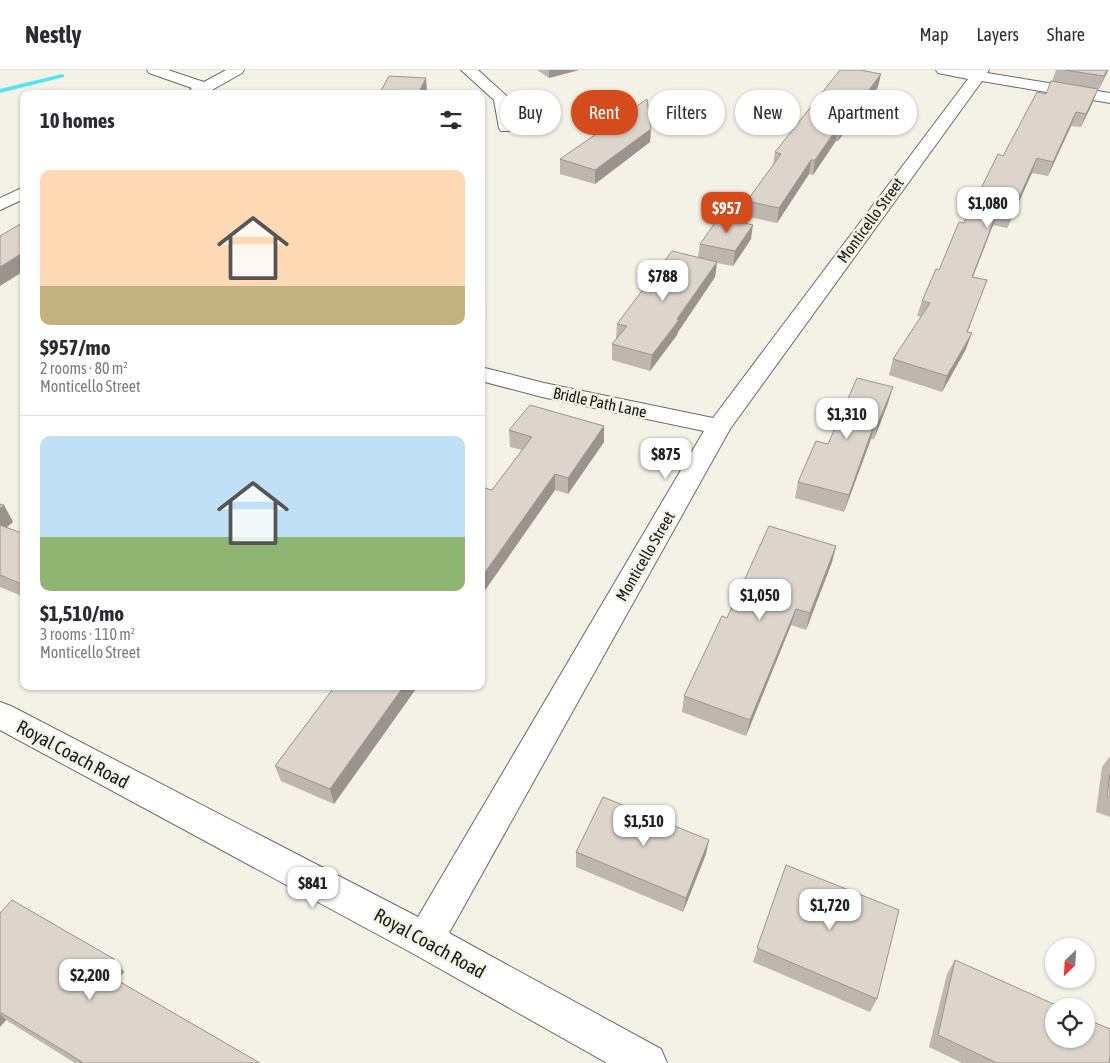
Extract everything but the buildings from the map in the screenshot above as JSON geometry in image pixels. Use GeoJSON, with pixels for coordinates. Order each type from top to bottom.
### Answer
{"type":"FeatureCollection","features":[{"type":"Feature","properties":{"kind":"street"},"geometry":{"type":"LineString","coordinates":[[154,70],[199,90],[237,70]]}},
{"type":"Feature","properties":{"kind":"street"},"geometry":{"type":"LineString","coordinates":[[468,70],[500,96]]}},
{"type":"Feature","properties":{"kind":"street"},"geometry":{"type":"LineString","coordinates":[[943,70],[980,73],[1110,98]]}},
{"type":"Feature","properties":{"kind":"street","name":"Monticello Street"},"geometry":{"type":"LineString","coordinates":[[425,940],[719,427],[980,73]]}},
{"type":"Feature","properties":{"kind":"street"},"geometry":{"type":"LineString","coordinates":[[0,205],[20,195]]}},
{"type":"Feature","properties":{"kind":"street","name":"Bridle Path Lane"},"geometry":{"type":"LineString","coordinates":[[485,375],[542,390],[719,427]]}},
{"type":"Feature","properties":{"kind":"street","name":"Royal Coach Road"},"geometry":{"type":"LineString","coordinates":[[0,715],[425,940],[647,1063]]}},
{"type":"Feature","properties":{"kind":"waterway"},"geometry":{"type":"LineString","coordinates":[[0,91],[62,76]]}}]}
